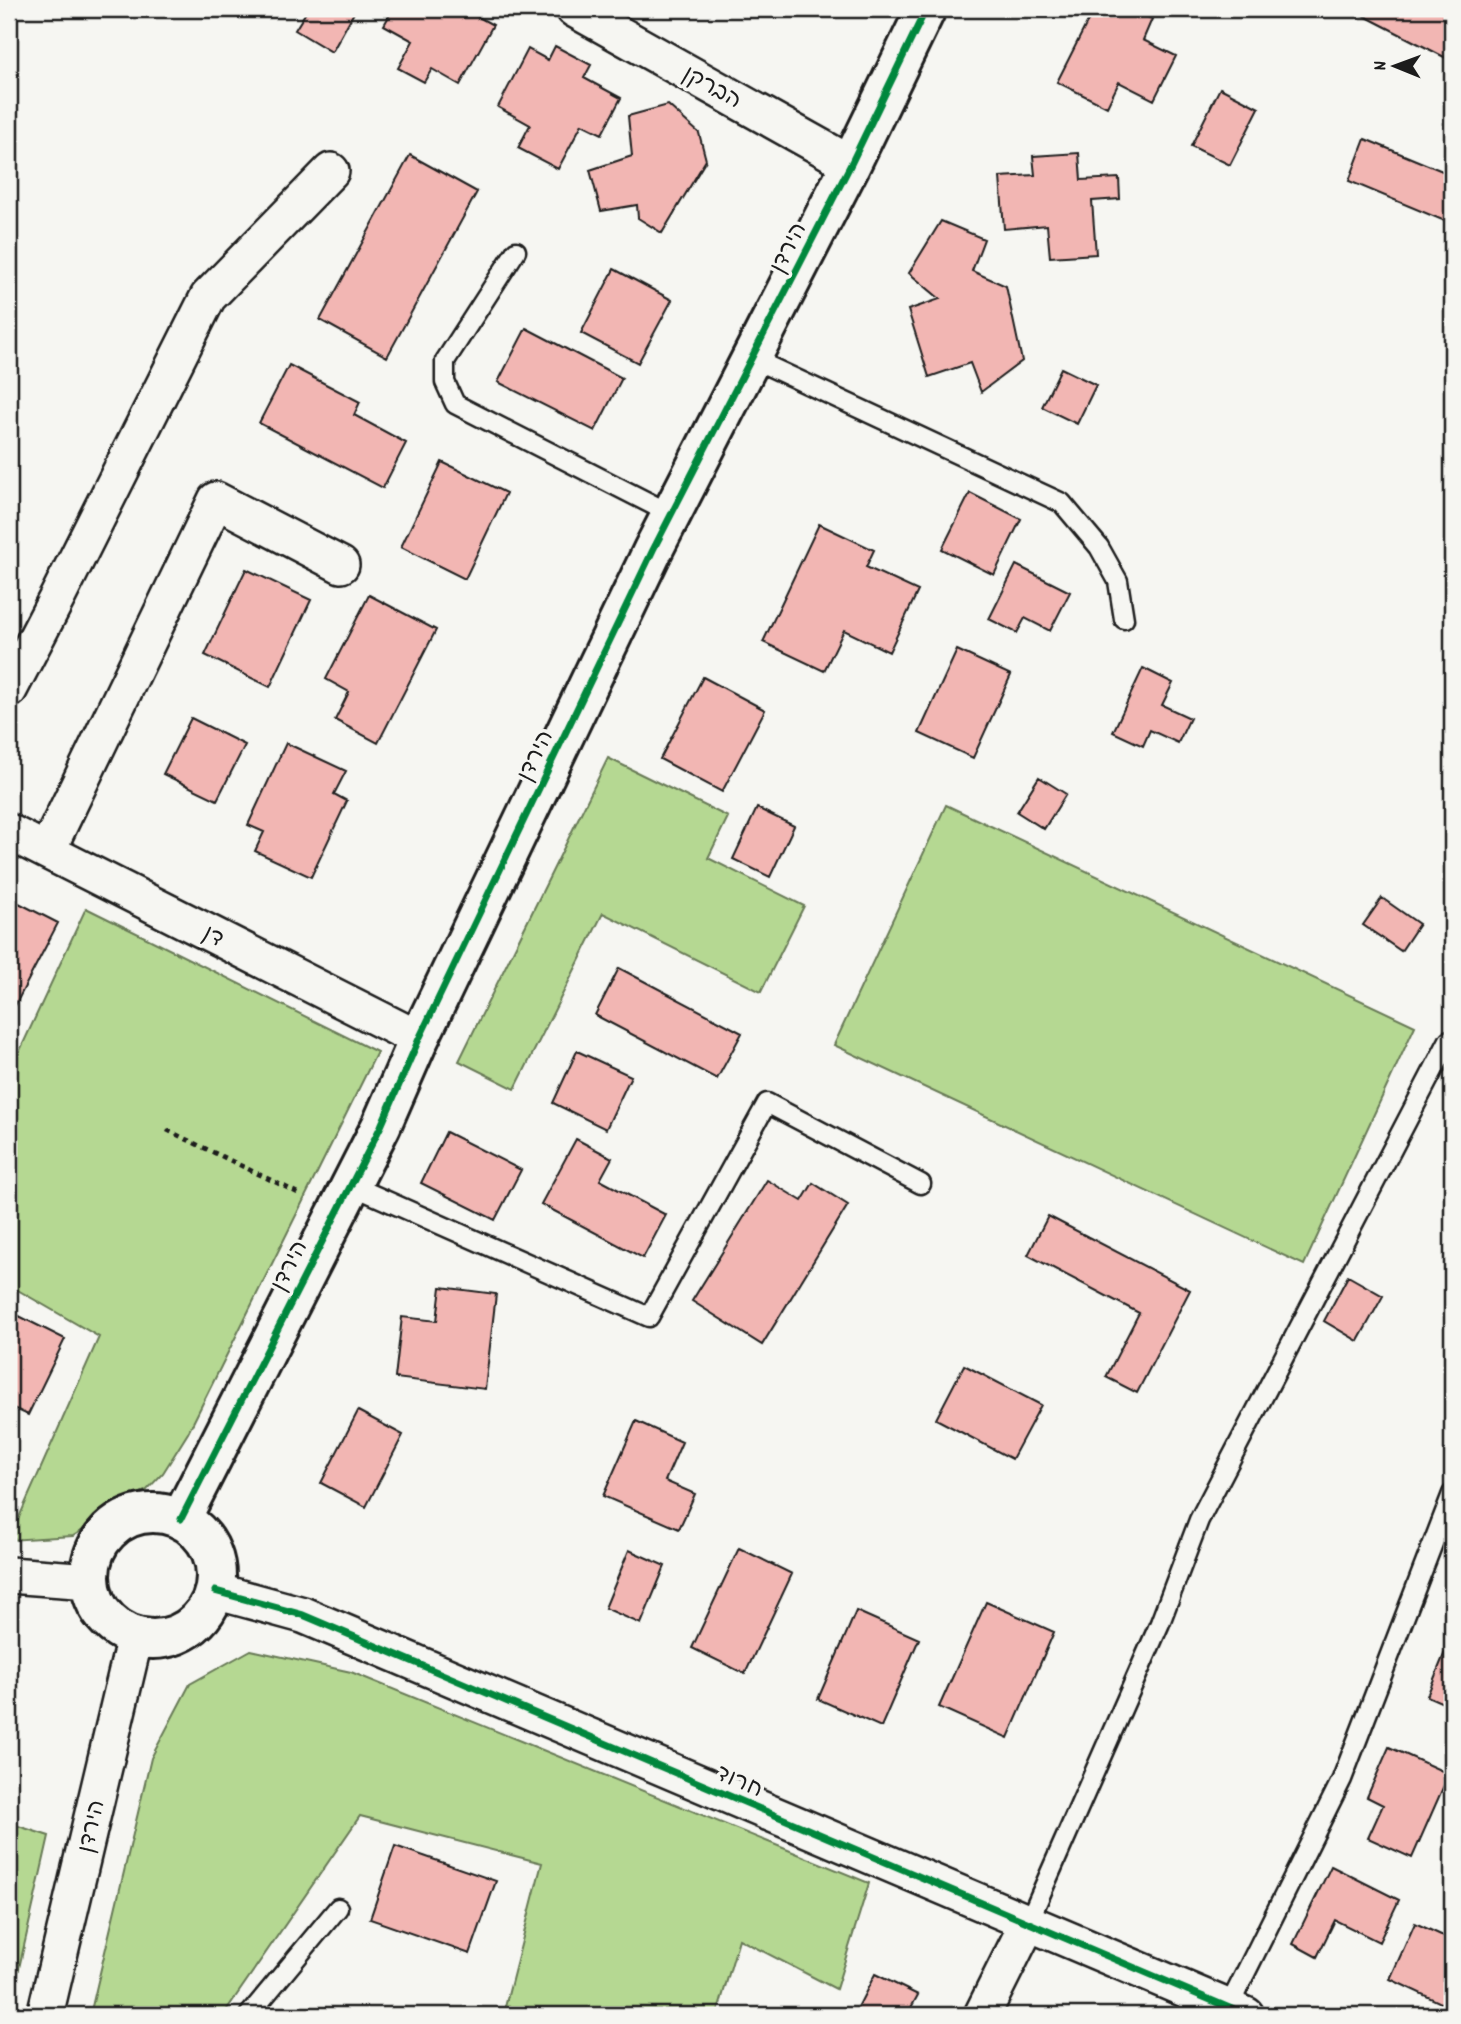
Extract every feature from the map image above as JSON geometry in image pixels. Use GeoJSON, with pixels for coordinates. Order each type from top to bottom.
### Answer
{"type":"FeatureCollection","features":[{"type":"Feature","properties":{"kind":"street","name":"הירדן"},"geometry":{"type":"LineString","coordinates":[[181,1519],[381,1126],[419,1039],[647,562],[851,163],[926,9]]}},
{"type":"Feature","properties":{"kind":"street","name":"הברקן"},"geometry":{"type":"LineString","coordinates":[[584,11],[851,163]]}},
{"type":"Feature","properties":{"kind":"street"},"geometry":{"type":"LineString","coordinates":[[9,690],[208,297],[331,171]]}},
{"type":"Feature","properties":{"kind":"street"},"geometry":{"type":"LineString","coordinates":[[47,851],[216,500],[341,565]]}},
{"type":"Feature","properties":{"kind":"street","name":"דן"},"geometry":{"type":"LineString","coordinates":[[9,832],[419,1039]]}},
{"type":"Feature","properties":{"kind":"street"},"geometry":{"type":"LineString","coordinates":[[144,1513],[181,1519],[198,1531],[210,1549],[216,1570],[215,1591],[206,1610],[193,1625],[176,1636],[155,1640],[135,1637],[118,1629],[104,1616],[94,1599],[90,1581],[92,1561],[99,1544],[111,1529],[144,1513]]}},
{"type":"Feature","properties":{"kind":"street"},"geometry":{"type":"LineString","coordinates":[[9,1575],[90,1581]]}},
{"type":"Feature","properties":{"kind":"street","name":"חרוד"},"geometry":{"type":"LineString","coordinates":[[215,1591],[303,1615],[1237,2012]]}},
{"type":"Feature","properties":{"kind":"street","name":"הירדן"},"geometry":{"type":"LineString","coordinates":[[45,2015],[135,1637]]}},
{"type":"Feature","properties":{"kind":"street"},"geometry":{"type":"LineString","coordinates":[[982,2015],[1028,1923]]}},
{"type":"Feature","properties":{"kind":"lane"},"geometry":{"type":"LineString","coordinates":[[516,251],[445,361],[445,382],[455,404],[673,514]]}},
{"type":"Feature","properties":{"kind":"lane"},"geometry":{"type":"LineString","coordinates":[[751,358],[1062,503],[1099,547],[1118,581],[1124,619]]}},
{"type":"Feature","properties":{"kind":"lane"},"geometry":{"type":"LineString","coordinates":[[1028,1923],[1160,1623],[1199,1520],[1449,1040]]}},
{"type":"Feature","properties":{"kind":"lane"},"geometry":{"type":"LineString","coordinates":[[344,1199],[649,1317],[767,1103],[921,1184]]}},
{"type":"Feature","properties":{"kind":"lane"},"geometry":{"type":"LineString","coordinates":[[1237,2012],[1342,1779],[1452,1494]]}},
{"type":"Feature","properties":{"kind":"lane"},"geometry":{"type":"LineString","coordinates":[[249,2015],[338,1908]]}},
{"type":"Feature","properties":{"kind":"path"},"geometry":{"type":"LineString","coordinates":[[167,1129],[344,1199]]}},
{"type":"Feature","properties":{"kind":"green space"},"geometry":{"type":"Polygon","coordinates":[[[608,758],[728,817],[708,858],[804,906],[761,992],[603,913],[515,1089],[459,1061],[608,758]]]}},
{"type":"Feature","properties":{"kind":"green space"},"geometry":{"type":"Polygon","coordinates":[[[946,805],[1415,1026],[1304,1265],[834,1045],[946,805]]]}},
{"type":"Feature","properties":{"kind":"green space"},"geometry":{"type":"Polygon","coordinates":[[[86,908],[377,1052],[188,1433],[163,1473],[147,1490],[115,1506],[73,1536],[9,1540],[99,1337],[9,1285],[9,1074],[86,908]]]}},
{"type":"Feature","properties":{"kind":"green space"},"geometry":{"type":"Polygon","coordinates":[[[251,1650],[351,1672],[869,1883],[836,1989],[739,1939],[717,2015],[503,2015],[542,1863],[360,1816],[223,2015],[90,2015],[151,1758],[190,1684],[251,1650]]]}},
{"type":"Feature","properties":{"kind":"green space"},"geometry":{"type":"Polygon","coordinates":[[[9,1823],[49,1836],[9,2012],[9,1823]]]}},
{"type":"Feature","properties":{"kind":"building"},"geometry":{"type":"Polygon","coordinates":[[[308,9],[356,9],[332,52],[295,30],[308,9]]]}},
{"type":"Feature","properties":{"kind":"building"},"geometry":{"type":"Polygon","coordinates":[[[393,9],[464,9],[493,25],[460,85],[432,69],[424,82],[398,68],[413,41],[384,25],[393,9]]]}},
{"type":"Feature","properties":{"kind":"building"},"geometry":{"type":"Polygon","coordinates":[[[1094,9],[1131,9],[1152,19],[1143,40],[1176,56],[1154,100],[1119,82],[1107,107],[1057,82],[1094,9]]]}},
{"type":"Feature","properties":{"kind":"building"},"geometry":{"type":"Polygon","coordinates":[[[1351,9],[1452,9],[1452,61],[1351,9]]]}},
{"type":"Feature","properties":{"kind":"building"},"geometry":{"type":"Polygon","coordinates":[[[555,46],[591,65],[584,78],[621,98],[602,134],[582,124],[558,169],[518,148],[530,125],[498,107],[528,49],[548,60],[555,46]]]}},
{"type":"Feature","properties":{"kind":"building"},"geometry":{"type":"Polygon","coordinates":[[[1220,88],[1259,108],[1230,165],[1191,146],[1220,88]]]}},
{"type":"Feature","properties":{"kind":"building"},"geometry":{"type":"Polygon","coordinates":[[[668,105],[699,133],[706,160],[662,233],[638,218],[637,205],[601,211],[590,170],[632,156],[628,116],[668,105]]]}},
{"type":"Feature","properties":{"kind":"building"},"geometry":{"type":"Polygon","coordinates":[[[1365,139],[1452,175],[1452,224],[1349,181],[1365,139]]]}},
{"type":"Feature","properties":{"kind":"building"},"geometry":{"type":"Polygon","coordinates":[[[1079,153],[1081,180],[1119,178],[1120,199],[1092,201],[1096,254],[1050,257],[1047,225],[1004,229],[1000,177],[1035,175],[1033,156],[1079,153]]]}},
{"type":"Feature","properties":{"kind":"building"},"geometry":{"type":"Polygon","coordinates":[[[410,155],[477,192],[387,357],[320,320],[410,155]]]}},
{"type":"Feature","properties":{"kind":"building"},"geometry":{"type":"Polygon","coordinates":[[[941,221],[984,239],[972,271],[1006,286],[1022,361],[981,392],[970,363],[929,377],[908,310],[940,299],[909,273],[941,221]]]}},
{"type":"Feature","properties":{"kind":"building"},"geometry":{"type":"Polygon","coordinates":[[[614,269],[672,300],[638,363],[581,333],[614,269]]]}},
{"type":"Feature","properties":{"kind":"building"},"geometry":{"type":"Polygon","coordinates":[[[526,328],[622,378],[595,431],[498,382],[526,328]]]}},
{"type":"Feature","properties":{"kind":"building"},"geometry":{"type":"Polygon","coordinates":[[[289,365],[360,402],[354,415],[406,443],[383,488],[259,423],[289,365]]]}},
{"type":"Feature","properties":{"kind":"building"},"geometry":{"type":"Polygon","coordinates":[[[1061,368],[1096,385],[1077,424],[1042,407],[1061,368]]]}},
{"type":"Feature","properties":{"kind":"building"},"geometry":{"type":"Polygon","coordinates":[[[442,462],[506,493],[465,579],[401,547],[442,462]]]}},
{"type":"Feature","properties":{"kind":"building"},"geometry":{"type":"Polygon","coordinates":[[[970,493],[1021,519],[994,575],[942,549],[970,493]]]}},
{"type":"Feature","properties":{"kind":"building"},"geometry":{"type":"Polygon","coordinates":[[[819,524],[874,550],[866,567],[918,591],[889,652],[844,630],[824,671],[763,642],[819,524]]]}},
{"type":"Feature","properties":{"kind":"building"},"geometry":{"type":"Polygon","coordinates":[[[1016,565],[1070,592],[1050,631],[1025,618],[1017,633],[989,619],[1016,565]]]}},
{"type":"Feature","properties":{"kind":"building"},"geometry":{"type":"Polygon","coordinates":[[[246,569],[311,600],[270,687],[205,655],[246,569]]]}},
{"type":"Feature","properties":{"kind":"building"},"geometry":{"type":"Polygon","coordinates":[[[369,595],[436,630],[378,743],[335,720],[349,692],[326,679],[369,595]]]}},
{"type":"Feature","properties":{"kind":"building"},"geometry":{"type":"Polygon","coordinates":[[[957,650],[1011,675],[973,758],[919,733],[957,650]]]}},
{"type":"Feature","properties":{"kind":"building"},"geometry":{"type":"Polygon","coordinates":[[[1143,668],[1173,683],[1162,705],[1190,718],[1178,743],[1150,730],[1143,746],[1113,732],[1143,668]]]}},
{"type":"Feature","properties":{"kind":"building"},"geometry":{"type":"Polygon","coordinates":[[[703,677],[765,710],[722,792],[660,759],[703,677]]]}},
{"type":"Feature","properties":{"kind":"building"},"geometry":{"type":"Polygon","coordinates":[[[191,718],[245,745],[217,800],[163,774],[191,718]]]}},
{"type":"Feature","properties":{"kind":"building"},"geometry":{"type":"Polygon","coordinates":[[[286,743],[346,771],[334,794],[347,801],[311,877],[255,851],[264,832],[248,825],[286,743]]]}},
{"type":"Feature","properties":{"kind":"building"},"geometry":{"type":"Polygon","coordinates":[[[1039,777],[1066,794],[1044,829],[1017,812],[1039,777]]]}},
{"type":"Feature","properties":{"kind":"building"},"geometry":{"type":"Polygon","coordinates":[[[757,808],[794,826],[770,877],[733,859],[757,808]]]}},
{"type":"Feature","properties":{"kind":"building"},"geometry":{"type":"Polygon","coordinates":[[[9,898],[58,923],[9,1017],[9,898]]]}},
{"type":"Feature","properties":{"kind":"building"},"geometry":{"type":"Polygon","coordinates":[[[1382,898],[1419,924],[1401,951],[1363,925],[1382,898]]]}},
{"type":"Feature","properties":{"kind":"building"},"geometry":{"type":"Polygon","coordinates":[[[619,968],[742,1033],[717,1079],[595,1015],[619,968]]]}},
{"type":"Feature","properties":{"kind":"building"},"geometry":{"type":"Polygon","coordinates":[[[577,1051],[631,1076],[606,1129],[553,1103],[577,1051]]]}},
{"type":"Feature","properties":{"kind":"building"},"geometry":{"type":"Polygon","coordinates":[[[446,1132],[521,1170],[495,1220],[421,1183],[446,1132]]]}},
{"type":"Feature","properties":{"kind":"building"},"geometry":{"type":"Polygon","coordinates":[[[576,1139],[612,1158],[600,1180],[666,1215],[643,1258],[541,1204],[576,1139]]]}},
{"type":"Feature","properties":{"kind":"building"},"geometry":{"type":"Polygon","coordinates":[[[767,1180],[802,1201],[813,1183],[848,1205],[762,1345],[692,1301],[767,1180]]]}},
{"type":"Feature","properties":{"kind":"building"},"geometry":{"type":"Polygon","coordinates":[[[1048,1216],[1190,1290],[1137,1393],[1106,1377],[1139,1313],[1028,1255],[1048,1216]]]}},
{"type":"Feature","properties":{"kind":"building"},"geometry":{"type":"Polygon","coordinates":[[[1348,1276],[1383,1296],[1358,1341],[1324,1321],[1348,1276]]]}},
{"type":"Feature","properties":{"kind":"building"},"geometry":{"type":"Polygon","coordinates":[[[441,1287],[496,1294],[485,1389],[395,1378],[402,1317],[437,1321],[441,1287]]]}},
{"type":"Feature","properties":{"kind":"building"},"geometry":{"type":"Polygon","coordinates":[[[9,1311],[65,1339],[28,1415],[9,1406],[9,1311]]]}},
{"type":"Feature","properties":{"kind":"building"},"geometry":{"type":"Polygon","coordinates":[[[964,1365],[1041,1405],[1012,1459],[936,1419],[964,1365]]]}},
{"type":"Feature","properties":{"kind":"building"},"geometry":{"type":"Polygon","coordinates":[[[358,1411],[403,1435],[366,1507],[321,1483],[358,1411]]]}},
{"type":"Feature","properties":{"kind":"building"},"geometry":{"type":"Polygon","coordinates":[[[636,1421],[682,1442],[665,1481],[695,1494],[679,1529],[603,1496],[636,1421]]]}},
{"type":"Feature","properties":{"kind":"building"},"geometry":{"type":"Polygon","coordinates":[[[739,1548],[792,1574],[745,1674],[692,1648],[739,1548]]]}},
{"type":"Feature","properties":{"kind":"building"},"geometry":{"type":"Polygon","coordinates":[[[629,1550],[665,1566],[641,1624],[605,1608],[629,1550]]]}},
{"type":"Feature","properties":{"kind":"building"},"geometry":{"type":"Polygon","coordinates":[[[986,1602],[1054,1632],[1008,1738],[939,1707],[986,1602]]]}},
{"type":"Feature","properties":{"kind":"building"},"geometry":{"type":"Polygon","coordinates":[[[856,1611],[919,1639],[881,1727],[818,1699],[856,1611]]]}},
{"type":"Feature","properties":{"kind":"building"},"geometry":{"type":"Polygon","coordinates":[[[1452,1635],[1452,1707],[1427,1696],[1452,1635]]]}},
{"type":"Feature","properties":{"kind":"building"},"geometry":{"type":"Polygon","coordinates":[[[1389,1747],[1449,1774],[1412,1858],[1368,1838],[1383,1805],[1367,1797],[1389,1747]]]}},
{"type":"Feature","properties":{"kind":"building"},"geometry":{"type":"Polygon","coordinates":[[[395,1846],[496,1881],[470,1954],[370,1919],[395,1846]]]}},
{"type":"Feature","properties":{"kind":"building"},"geometry":{"type":"Polygon","coordinates":[[[1331,1866],[1399,1900],[1379,1942],[1335,1920],[1317,1957],[1293,1944],[1331,1866]]]}},
{"type":"Feature","properties":{"kind":"building"},"geometry":{"type":"Polygon","coordinates":[[[1415,1923],[1452,1940],[1452,1984],[1443,2004],[1390,1979],[1415,1923]]]}},
{"type":"Feature","properties":{"kind":"building"},"geometry":{"type":"Polygon","coordinates":[[[875,1974],[918,1995],[907,2015],[854,2015],[875,1974]]]}},
{"type":"Feature","properties":{"kind":"cycle path"},"geometry":{"type":"LineString","coordinates":[[181,1519],[381,1126],[419,1039],[653,550],[851,164],[926,9]]}},
{"type":"Feature","properties":{"kind":"cycle path"},"geometry":{"type":"LineString","coordinates":[[215,1591],[303,1615],[1246,2015]]}}]}
